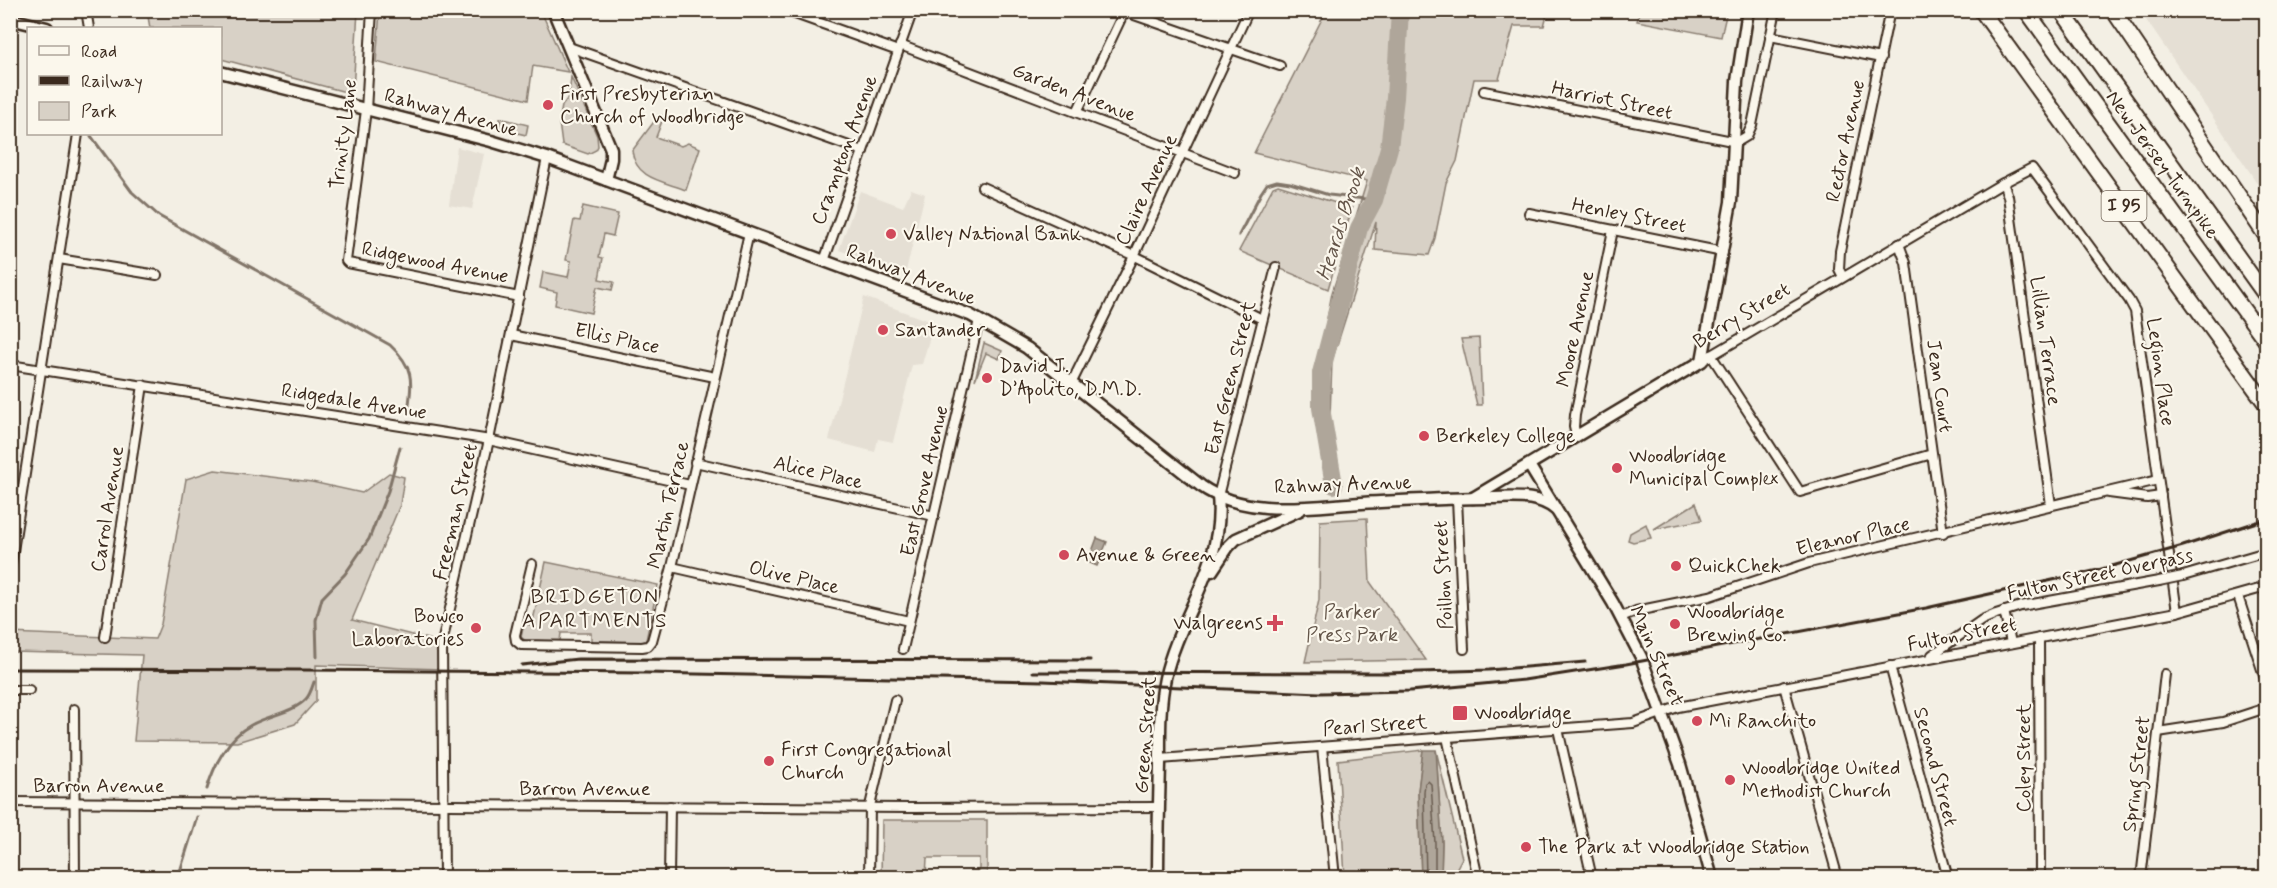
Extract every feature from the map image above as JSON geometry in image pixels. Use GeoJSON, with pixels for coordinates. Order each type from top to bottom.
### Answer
{"type":"FeatureCollection","features":[{"type":"Feature","properties":{"kind":"highway","name":"I 95"},"geometry":{"type":"LineString","coordinates":[[1981,10],[2266,404]]}},
{"type":"Feature","properties":{"kind":"highway","name":"New Jersey Turnpike"},"geometry":{"type":"LineString","coordinates":[[2025,10],[2266,341]]}},
{"type":"Feature","properties":{"kind":"highway","name":"New Jersey Turnpike"},"geometry":{"type":"LineString","coordinates":[[2061,10],[2266,296]]}},
{"type":"Feature","properties":{"kind":"highway"},"geometry":{"type":"LineString","coordinates":[[2113,10],[2266,236]]}},
{"type":"Feature","properties":{"kind":"street"},"geometry":{"type":"LineString","coordinates":[[86,10],[89,27]]}},
{"type":"Feature","properties":{"kind":"street","name":"Trinity Lane"},"geometry":{"type":"LineString","coordinates":[[346,261],[366,110],[372,10]]}},
{"type":"Feature","properties":{"kind":"street"},"geometry":{"type":"LineString","coordinates":[[553,10],[610,148],[611,159],[606,180]]}},
{"type":"Feature","properties":{"kind":"street","name":"Garden Avenue"},"geometry":{"type":"LineString","coordinates":[[784,10],[899,48],[1077,112],[1235,173]]}},
{"type":"Feature","properties":{"kind":"street","name":"Crampton Avenue"},"geometry":{"type":"LineString","coordinates":[[824,261],[913,10]]}},
{"type":"Feature","properties":{"kind":"street","name":"Claire Avenue"},"geometry":{"type":"LineString","coordinates":[[1072,382],[1134,256],[1249,10]]}},
{"type":"Feature","properties":{"kind":"street"},"geometry":{"type":"LineString","coordinates":[[1748,10],[1737,81],[1733,189],[1706,358],[1800,492],[1932,454]]}},
{"type":"Feature","properties":{"kind":"street"},"geometry":{"type":"LineString","coordinates":[[1734,143],[1744,140],[1751,129],[1776,10]]}},
{"type":"Feature","properties":{"kind":"street","name":"Rector Avenue"},"geometry":{"type":"LineString","coordinates":[[1843,277],[1839,267],[1840,251],[1890,10]]}},
{"type":"Feature","properties":{"kind":"street"},"geometry":{"type":"LineString","coordinates":[[1077,112],[1123,11],[1280,66]]}},
{"type":"Feature","properties":{"kind":"street"},"geometry":{"type":"LineString","coordinates":[[10,19],[43,27]]}},
{"type":"Feature","properties":{"kind":"street"},"geometry":{"type":"LineString","coordinates":[[1770,36],[1881,58]]}},
{"type":"Feature","properties":{"kind":"street"},"geometry":{"type":"LineString","coordinates":[[569,47],[863,151]]}},
{"type":"Feature","properties":{"kind":"street","name":"Rahway Avenue"},"geometry":{"type":"LineString","coordinates":[[222,73],[491,141],[547,158],[970,315],[1027,348],[1201,486],[1218,496],[1258,506],[1532,498],[1548,503],[1556,510]]}},
{"type":"Feature","properties":{"kind":"street","name":"Harriot Street"},"geometry":{"type":"LineString","coordinates":[[1484,91],[1734,143]]}},
{"type":"Feature","properties":{"kind":"street"},"geometry":{"type":"LineString","coordinates":[[10,570],[78,135]]}},
{"type":"Feature","properties":{"kind":"street","name":"Freeman Street"},"geometry":{"type":"LineString","coordinates":[[444,878],[442,643],[489,440],[547,158]]}},
{"type":"Feature","properties":{"kind":"street","name":"Berry Street"},"geometry":{"type":"LineString","coordinates":[[1473,498],[1843,277],[2032,168]]}},
{"type":"Feature","properties":{"kind":"street","name":"Legion Place"},"geometry":{"type":"LineString","coordinates":[[2032,168],[2132,305],[2137,323],[2177,612]]}},
{"type":"Feature","properties":{"kind":"street","name":"Lillian Terrace"},"geometry":{"type":"LineString","coordinates":[[2003,183],[2008,196],[2051,505]]}},
{"type":"Feature","properties":{"kind":"street"},"geometry":{"type":"LineString","coordinates":[[982,187],[1134,256],[1262,319]]}},
{"type":"Feature","properties":{"kind":"street","name":"Henley Street"},"geometry":{"type":"LineString","coordinates":[[1529,213],[1723,252]]}},
{"type":"Feature","properties":{"kind":"street","name":"Moore Avenue"},"geometry":{"type":"LineString","coordinates":[[1576,436],[1575,415],[1613,230]]}},
{"type":"Feature","properties":{"kind":"street","name":"Martin Terrace"},"geometry":{"type":"LineString","coordinates":[[532,564],[515,635],[516,641],[521,645],[648,646],[655,635],[672,567],[749,233]]}},
{"type":"Feature","properties":{"kind":"street","name":"Jean Court"},"geometry":{"type":"LineString","coordinates":[[1899,244],[1906,263],[1943,532]]}},
{"type":"Feature","properties":{"kind":"street"},"geometry":{"type":"LineString","coordinates":[[59,259],[157,275]]}},
{"type":"Feature","properties":{"kind":"street","name":"Ridgewood Avenue"},"geometry":{"type":"LineString","coordinates":[[346,261],[519,297]]}},
{"type":"Feature","properties":{"kind":"street","name":"East Green Street"},"geometry":{"type":"LineString","coordinates":[[1218,496],[1276,267]]}},
{"type":"Feature","properties":{"kind":"street","name":"East Grove Avenue"},"geometry":{"type":"LineString","coordinates":[[903,649],[979,320]]}},
{"type":"Feature","properties":{"kind":"street","name":"Ellis Place"},"geometry":{"type":"LineString","coordinates":[[511,335],[715,377]]}},
{"type":"Feature","properties":{"kind":"street","name":"Ridgedale Avenue"},"geometry":{"type":"LineString","coordinates":[[10,365],[489,440],[690,484]]}},
{"type":"Feature","properties":{"kind":"street","name":"Carrol Avenue"},"geometry":{"type":"LineString","coordinates":[[105,637],[143,385]]}},
{"type":"Feature","properties":{"kind":"street","name":"Alice Place"},"geometry":{"type":"LineString","coordinates":[[695,462],[934,516]]}},
{"type":"Feature","properties":{"kind":"street","name":"Main Street"},"geometry":{"type":"LineString","coordinates":[[1529,465],[1621,617],[1643,662],[1683,774],[1712,878]]}},
{"type":"Feature","properties":{"kind":"street","name":"Eleanor Place"},"geometry":{"type":"LineString","coordinates":[[1621,617],[1636,611],[1710,596],[1809,563],[2158,480]]}},
{"type":"Feature","properties":{"kind":"street","name":"Eleanor Place"},"geometry":{"type":"LineString","coordinates":[[2095,494],[2110,493],[2146,498],[2161,496]]}},
{"type":"Feature","properties":{"kind":"street","name":"Green Street"},"geometry":{"type":"LineString","coordinates":[[1158,878],[1161,703],[1165,679],[1176,645],[1200,592],[1217,541],[1220,522],[1218,496]]}},
{"type":"Feature","properties":{"kind":"street","name":"Poillon Street"},"geometry":{"type":"LineString","coordinates":[[1457,499],[1464,649]]}},
{"type":"Feature","properties":{"kind":"street"},"geometry":{"type":"LineString","coordinates":[[1200,592],[1224,553],[1236,539],[1308,506]]}},
{"type":"Feature","properties":{"kind":"street","name":"Fulton Street Overpass"},"geometry":{"type":"LineString","coordinates":[[1916,661],[1933,655],[1982,621],[2004,611],[2183,576],[2266,552]]}},
{"type":"Feature","properties":{"kind":"street","name":"Olive Place"},"geometry":{"type":"LineString","coordinates":[[672,567],[909,621]]}},
{"type":"Feature","properties":{"kind":"street","name":"Fulton Street"},"geometry":{"type":"LineString","coordinates":[[1662,713],[1678,707],[1784,686],[2177,612],[2266,587]]}},
{"type":"Feature","properties":{"kind":"street"},"geometry":{"type":"LineString","coordinates":[[2238,596],[2266,682]]}},
{"type":"Feature","properties":{"kind":"street"},"geometry":{"type":"LineString","coordinates":[[2004,611],[2011,643]]}},
{"type":"Feature","properties":{"kind":"street","name":"Coley Street"},"geometry":{"type":"LineString","coordinates":[[2039,638],[2040,878]]}},
{"type":"Feature","properties":{"kind":"street","name":"Second Street"},"geometry":{"type":"LineString","coordinates":[[1890,666],[1948,878]]}},
{"type":"Feature","properties":{"kind":"street","name":"Spring Street"},"geometry":{"type":"LineString","coordinates":[[2141,878],[2165,674]]}},
{"type":"Feature","properties":{"kind":"street"},"geometry":{"type":"LineString","coordinates":[[1784,686],[1838,878]]}},
{"type":"Feature","properties":{"kind":"street"},"geometry":{"type":"LineString","coordinates":[[10,690],[29,690]]}},
{"type":"Feature","properties":{"kind":"street"},"geometry":{"type":"LineString","coordinates":[[869,878],[870,806],[895,699]]}},
{"type":"Feature","properties":{"kind":"street"},"geometry":{"type":"LineString","coordinates":[[2158,732],[2223,722],[2266,708]]}},
{"type":"Feature","properties":{"kind":"street"},"geometry":{"type":"LineString","coordinates":[[74,709],[75,878]]}},
{"type":"Feature","properties":{"kind":"street","name":"Pearl Street"},"geometry":{"type":"LineString","coordinates":[[1160,759],[1633,723],[1662,713]]}},
{"type":"Feature","properties":{"kind":"street"},"geometry":{"type":"LineString","coordinates":[[1558,729],[1592,878]]}},
{"type":"Feature","properties":{"kind":"street"},"geometry":{"type":"LineString","coordinates":[[1447,737],[1478,878]]}},
{"type":"Feature","properties":{"kind":"street"},"geometry":{"type":"LineString","coordinates":[[1323,747],[1335,878]]}},
{"type":"Feature","properties":{"kind":"street","name":"Barron Avenue"},"geometry":{"type":"LineString","coordinates":[[10,802],[1159,807]]}},
{"type":"Feature","properties":{"kind":"street"},"geometry":{"type":"LineString","coordinates":[[669,878],[670,806]]}},
{"type":"Feature","properties":{"kind":"shaded area"},"geometry":{"type":"Polygon","coordinates":[[[2140,11],[2266,11],[2266,196],[2216,122],[2140,11]]]}},
{"type":"Feature","properties":{"kind":"shaded area"},"geometry":{"type":"Polygon","coordinates":[[[457,147],[484,154],[472,209],[449,205],[457,147]]]}},
{"type":"Feature","properties":{"kind":"shaded area"},"geometry":{"type":"Polygon","coordinates":[[[911,189],[925,194],[905,275],[839,250],[860,191],[903,207],[911,189]]]}},
{"type":"Feature","properties":{"kind":"shaded area"},"geometry":{"type":"Polygon","coordinates":[[[864,297],[934,323],[922,364],[912,365],[893,442],[878,439],[875,452],[829,440],[864,297]]]}},
{"type":"Feature","properties":{"kind":"green space"},"geometry":{"type":"Polygon","coordinates":[[[1640,10],[1727,11],[1721,37],[1637,21],[1640,10]]]}},
{"type":"Feature","properties":{"kind":"green space"},"geometry":{"type":"Polygon","coordinates":[[[147,11],[358,11],[353,90],[342,91],[222,59],[222,27],[150,27],[147,11]]]}},
{"type":"Feature","properties":{"kind":"green space"},"geometry":{"type":"Polygon","coordinates":[[[380,11],[541,11],[568,72],[533,66],[528,100],[376,62],[380,11]]]}},
{"type":"Feature","properties":{"kind":"green space"},"geometry":{"type":"Polygon","coordinates":[[[1326,11],[1548,11],[1544,26],[1514,26],[1499,79],[1474,79],[1457,161],[1446,183],[1435,238],[1429,255],[1375,250],[1376,222],[1332,361],[1330,417],[1341,485],[1326,485],[1313,391],[1332,293],[1367,181],[1254,153],[1326,11]]]}},
{"type":"Feature","properties":{"kind":"green space"},"geometry":{"type":"Polygon","coordinates":[[[571,77],[597,136],[596,150],[588,154],[562,145],[559,122],[562,106],[569,96],[571,77]]]}},
{"type":"Feature","properties":{"kind":"green space"},"geometry":{"type":"Polygon","coordinates":[[[659,115],[664,116],[656,137],[681,146],[688,143],[700,148],[686,190],[652,178],[639,168],[634,160],[632,151],[659,115]]]}},
{"type":"Feature","properties":{"kind":"green space"},"geometry":{"type":"Polygon","coordinates":[[[500,118],[528,125],[526,135],[501,129],[500,118]]]}},
{"type":"Feature","properties":{"kind":"green space"},"geometry":{"type":"Polygon","coordinates":[[[1278,185],[1352,208],[1328,289],[1239,251],[1273,187],[1278,185]]]}},
{"type":"Feature","properties":{"kind":"green space"},"geometry":{"type":"Polygon","coordinates":[[[583,206],[618,214],[613,236],[604,234],[599,257],[603,258],[599,279],[614,282],[612,290],[597,287],[591,313],[555,305],[557,292],[540,288],[543,272],[568,277],[571,261],[566,260],[574,220],[580,221],[583,206]]]}},
{"type":"Feature","properties":{"kind":"green space"},"geometry":{"type":"Polygon","coordinates":[[[1479,338],[1482,405],[1477,405],[1461,339],[1479,338]]]}},
{"type":"Feature","properties":{"kind":"green space"},"geometry":{"type":"Polygon","coordinates":[[[984,343],[1002,351],[999,359],[986,353],[975,380],[984,343]]]}},
{"type":"Feature","properties":{"kind":"green space"},"geometry":{"type":"Polygon","coordinates":[[[215,470],[312,482],[362,493],[389,473],[404,477],[400,505],[352,620],[444,643],[442,669],[316,665],[316,701],[295,724],[237,742],[134,741],[142,655],[11,652],[10,633],[155,639],[161,624],[186,479],[215,470]]]}},
{"type":"Feature","properties":{"kind":"green space"},"geometry":{"type":"Polygon","coordinates":[[[1696,503],[1702,520],[1654,529],[1696,503]]]}},
{"type":"Feature","properties":{"kind":"green space","name":"Parker Press Park"},"geometry":{"type":"Polygon","coordinates":[[[1367,518],[1370,582],[1426,660],[1305,662],[1319,600],[1320,521],[1367,518]]]}},
{"type":"Feature","properties":{"kind":"green space"},"geometry":{"type":"Polygon","coordinates":[[[1646,524],[1651,538],[1633,542],[1628,540],[1630,533],[1646,524]]]}},
{"type":"Feature","properties":{"kind":"green space"},"geometry":{"type":"Polygon","coordinates":[[[546,562],[658,585],[646,640],[643,642],[591,641],[591,633],[561,633],[560,641],[526,641],[521,637],[524,624],[532,625],[546,562]]]}},
{"type":"Feature","properties":{"kind":"green space"},"geometry":{"type":"Polygon","coordinates":[[[1423,750],[1418,791],[1421,877],[1345,877],[1338,760],[1423,750]]]}},
{"type":"Feature","properties":{"kind":"green space"},"geometry":{"type":"Polygon","coordinates":[[[1436,750],[1462,858],[1452,877],[1441,877],[1442,843],[1436,750]]]}},
{"type":"Feature","properties":{"kind":"green space"},"geometry":{"type":"Polygon","coordinates":[[[882,820],[987,820],[987,877],[979,877],[979,858],[927,858],[926,877],[881,877],[882,820]]]}},
{"type":"Feature","properties":{"kind":"water"},"geometry":{"type":"Polygon","coordinates":[[[1097,538],[1107,542],[1097,566],[1088,562],[1097,538]]]}},
{"type":"Feature","properties":{"kind":"water"},"geometry":{"type":"Polygon","coordinates":[[[1423,750],[1436,750],[1442,843],[1441,877],[1421,877],[1418,791],[1423,750]]]}},
{"type":"Feature","properties":{"kind":"waterway","name":"Heards Brook"},"geometry":{"type":"LineString","coordinates":[[1334,485],[1321,408],[1321,373],[1359,228],[1374,200],[1389,148],[1395,98],[1400,10]]}},
{"type":"Feature","properties":{"kind":"waterway"},"geometry":{"type":"LineString","coordinates":[[91,136],[132,192],[159,216],[390,345],[408,368],[411,383],[408,412]]}},
{"type":"Feature","properties":{"kind":"waterway"},"geometry":{"type":"LineString","coordinates":[[1239,235],[1267,184],[1277,181],[1329,195],[1374,200]]}},
{"type":"Feature","properties":{"kind":"waterway"},"geometry":{"type":"LineString","coordinates":[[317,657],[316,620],[322,598],[345,574],[369,539],[388,491],[400,447]]}},
{"type":"Feature","properties":{"kind":"waterway"},"geometry":{"type":"LineString","coordinates":[[207,789],[218,761],[235,737],[258,722],[301,704],[309,696],[314,682]]}},
{"type":"Feature","properties":{"kind":"waterway"},"geometry":{"type":"LineString","coordinates":[[178,878],[197,817]]}},
{"type":"Feature","properties":{"kind":"railway"},"geometry":{"type":"LineString","coordinates":[[10,669],[646,673],[1043,681],[1320,693],[1410,691],[1524,680],[1626,664],[1926,608],[2098,570],[2266,519]]}},
{"type":"Feature","properties":{"kind":"railway"},"geometry":{"type":"LineString","coordinates":[[522,665],[578,659],[1090,660]]}},
{"type":"Feature","properties":{"kind":"railway"},"geometry":{"type":"LineString","coordinates":[[1033,672],[1385,673],[1489,670],[1585,662]]}},
{"type":"Feature","properties":{"kind":"place","name":"First Presbyterian Church of Woodbridge"},"geometry":{"type":"Point","coordinates":[548,105]}},
{"type":"Feature","properties":{"kind":"place","name":"Valley National Bank"},"geometry":{"type":"Point","coordinates":[891,234]}},
{"type":"Feature","properties":{"kind":"place","name":"Santander"},"geometry":{"type":"Point","coordinates":[883,330]}},
{"type":"Feature","properties":{"kind":"place","name":"David J. D’Apolito, D.M.D."},"geometry":{"type":"Point","coordinates":[987,378]}},
{"type":"Feature","properties":{"kind":"place","name":"Berkeley College"},"geometry":{"type":"Point","coordinates":[1424,436]}},
{"type":"Feature","properties":{"kind":"place","name":"Woodbridge Municipal Complex"},"geometry":{"type":"Point","coordinates":[1617,468]}},
{"type":"Feature","properties":{"kind":"place","name":"Avenue & Green"},"geometry":{"type":"Point","coordinates":[1064,555]}},
{"type":"Feature","properties":{"kind":"place","name":"QuickChek"},"geometry":{"type":"Point","coordinates":[1676,566]}},
{"type":"Feature","properties":{"kind":"place","name":"Walgreens"},"geometry":{"type":"Point","coordinates":[1275,623]}},
{"type":"Feature","properties":{"kind":"place","name":"Woodbridge Brewing Co."},"geometry":{"type":"Point","coordinates":[1675,624]}},
{"type":"Feature","properties":{"kind":"place","name":"Bowco Laboratories"},"geometry":{"type":"Point","coordinates":[476,628]}},
{"type":"Feature","properties":{"kind":"place","name":"Woodbridge"},"geometry":{"type":"Point","coordinates":[1460,713]}},
{"type":"Feature","properties":{"kind":"place","name":"Mi Ranchito"},"geometry":{"type":"Point","coordinates":[1697,721]}},
{"type":"Feature","properties":{"kind":"place","name":"First Congregational Church"},"geometry":{"type":"Point","coordinates":[769,761]}},
{"type":"Feature","properties":{"kind":"place","name":"Woodbridge United Methodist Church"},"geometry":{"type":"Point","coordinates":[1730,780]}},
{"type":"Feature","properties":{"kind":"place","name":"The Park at Woodbridge Station"},"geometry":{"type":"Point","coordinates":[1526,847]}},
{"type":"Feature","properties":{"kind":"district","name":"BRIDGETON APARTMENTS"},"geometry":{"type":"Point","coordinates":[595,609]}}]}
